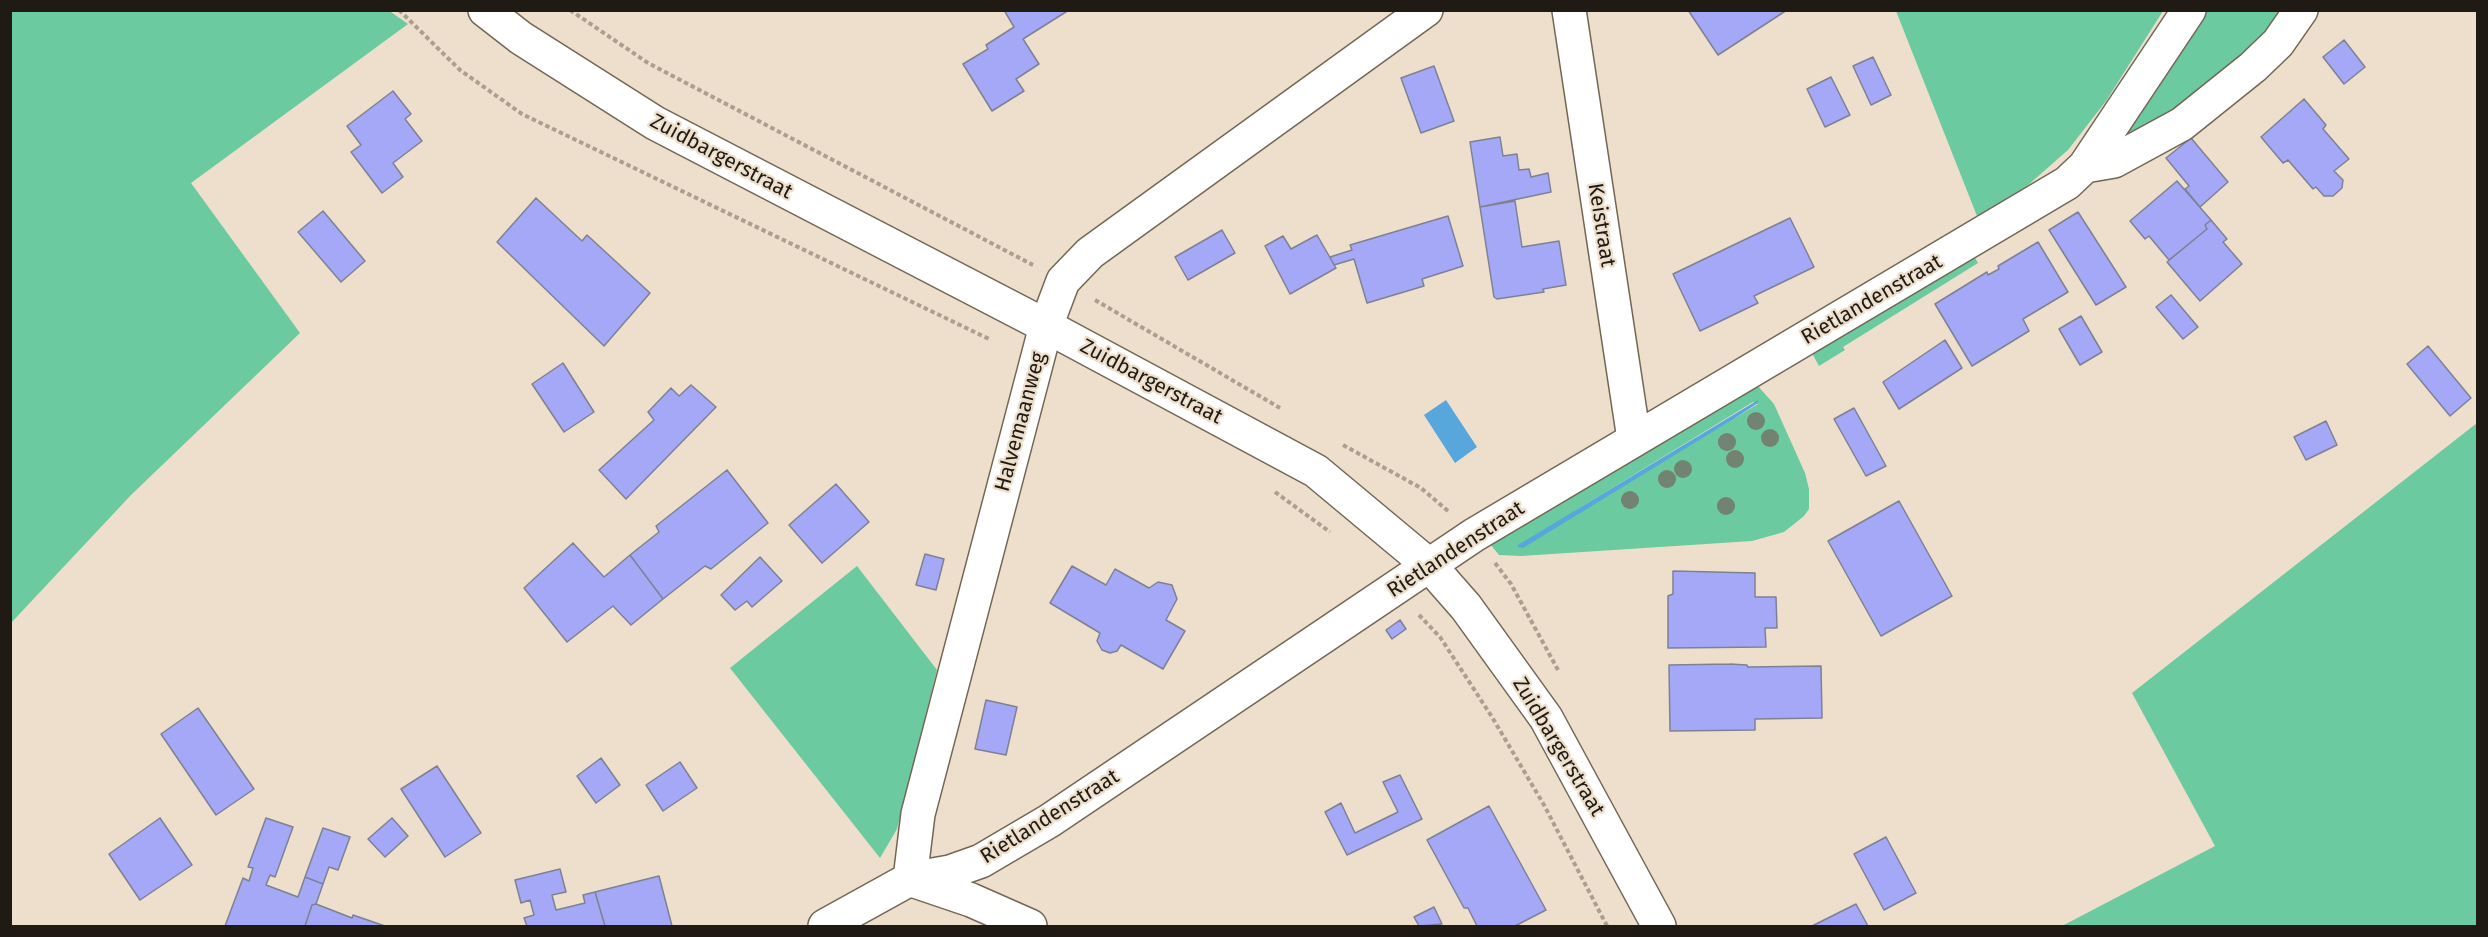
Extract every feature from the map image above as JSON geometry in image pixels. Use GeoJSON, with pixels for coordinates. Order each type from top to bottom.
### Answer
{"type":"FeatureCollection","features":[{"type":"Feature","properties":{"kind":"street","name":"Zuidbargerstraat"},"geometry":{"type":"LineString","coordinates":[[485,10],[521,38],[655,123],[1046,326],[1316,471],[1430,566],[1466,607],[1546,718],[1659,927]]}},
{"type":"Feature","properties":{"kind":"street","name":"Halvemaanweg"},"geometry":{"type":"LineString","coordinates":[[910,879],[918,814],[1046,326],[1064,281],[1090,253],[1426,10]]}},
{"type":"Feature","properties":{"kind":"street","name":"Keistraat"},"geometry":{"type":"LineString","coordinates":[[1569,10],[1634,439]]}},
{"type":"Feature","properties":{"kind":"street","name":"Rietlandenstraat"},"geometry":{"type":"LineString","coordinates":[[825,927],[910,879],[965,868],[1049,821],[1474,535],[2067,183],[2085,166],[2190,10]]}},
{"type":"Feature","properties":{"kind":"street"},"geometry":{"type":"LineString","coordinates":[[2085,166],[2115,161],[2182,124],[2253,67],[2278,43],[2301,10]]}},
{"type":"Feature","properties":{"kind":"street"},"geometry":{"type":"LineString","coordinates":[[910,879],[971,900],[1030,927]]}},
{"type":"Feature","properties":{"kind":"path"},"geometry":{"type":"LineString","coordinates":[[399,10],[460,70],[522,114],[1037,363]]}},
{"type":"Feature","properties":{"kind":"green space"},"geometry":{"type":"Polygon","coordinates":[[[11,10],[388,10],[408,24],[191,183],[300,333],[131,495],[11,623],[11,10]]]}},
{"type":"Feature","properties":{"kind":"green space"},"geometry":{"type":"Polygon","coordinates":[[[1896,11],[2163,11],[2106,101],[2068,150],[2027,186],[1977,216],[1896,11]]]}},
{"type":"Feature","properties":{"kind":"green space"},"geometry":{"type":"Polygon","coordinates":[[[2202,11],[2292,11],[2216,89],[2116,144],[2202,11]]]}},
{"type":"Feature","properties":{"kind":"green space"},"geometry":{"type":"Polygon","coordinates":[[[1974,256],[1978,263],[1843,347],[1845,350],[1819,366],[1812,353],[1974,256]]]}},
{"type":"Feature","properties":{"kind":"green space"},"geometry":{"type":"Polygon","coordinates":[[[1756,384],[1774,404],[1805,473],[1809,489],[1809,509],[1804,516],[1784,532],[1752,541],[1521,556],[1499,555],[1490,544],[1756,384]],[[1753,402],[1581,507],[1520,548],[1758,404],[1753,402]]]}},
{"type":"Feature","properties":{"kind":"green space"},"geometry":{"type":"Polygon","coordinates":[[[2477,423],[2477,926],[2062,926],[2215,846],[2132,693],[2477,423]]]}},
{"type":"Feature","properties":{"kind":"green space"},"geometry":{"type":"Polygon","coordinates":[[[857,566],[937,670],[897,829],[880,858],[730,668],[857,566]]]}},
{"type":"Feature","properties":{"kind":"water"},"geometry":{"type":"Polygon","coordinates":[[[1446,400],[1477,447],[1455,463],[1424,415],[1446,400]]]}},
{"type":"Feature","properties":{"kind":"water"},"geometry":{"type":"Polygon","coordinates":[[[1758,400],[1758,403],[1732,420],[1523,548],[1518,547],[1518,545],[1758,400]]]}},
{"type":"Feature","properties":{"kind":"building"},"geometry":{"type":"Polygon","coordinates":[[[1004,10],[1069,10],[1023,39],[1039,64],[1016,79],[1024,91],[992,111],[963,64],[988,49],[986,45],[1014,27],[1004,10]]]}},
{"type":"Feature","properties":{"kind":"building"},"geometry":{"type":"Polygon","coordinates":[[[1688,10],[1787,10],[1718,55],[1688,10]]]}},
{"type":"Feature","properties":{"kind":"building"},"geometry":{"type":"Polygon","coordinates":[[[2344,40],[2365,67],[2344,84],[2323,57],[2344,40]]]}},
{"type":"Feature","properties":{"kind":"building"},"geometry":{"type":"Polygon","coordinates":[[[1873,57],[1891,95],[1871,105],[1853,66],[1873,57]]]}},
{"type":"Feature","properties":{"kind":"building"},"geometry":{"type":"Polygon","coordinates":[[[1434,66],[1454,121],[1421,133],[1401,78],[1434,66]]]}},
{"type":"Feature","properties":{"kind":"building"},"geometry":{"type":"Polygon","coordinates":[[[1831,77],[1850,115],[1825,127],[1807,89],[1831,77]]]}},
{"type":"Feature","properties":{"kind":"building"},"geometry":{"type":"Polygon","coordinates":[[[393,91],[411,114],[405,119],[422,141],[393,163],[403,177],[382,193],[351,152],[361,145],[347,126],[393,91]]]}},
{"type":"Feature","properties":{"kind":"building"},"geometry":{"type":"Polygon","coordinates":[[[2304,99],[2326,125],[2323,129],[2349,159],[2334,171],[2343,180],[2342,188],[2333,196],[2324,196],[2316,187],[2313,189],[2288,160],[2283,163],[2261,137],[2304,99]]]}},
{"type":"Feature","properties":{"kind":"building"},"geometry":{"type":"Polygon","coordinates":[[[1500,137],[1503,156],[1517,154],[1519,170],[1529,169],[1531,177],[1548,173],[1551,192],[1480,207],[1470,142],[1500,137]]]}},
{"type":"Feature","properties":{"kind":"building"},"geometry":{"type":"Polygon","coordinates":[[[2191,138],[2228,182],[2200,207],[2185,189],[2189,186],[2166,158],[2191,138]]]}},
{"type":"Feature","properties":{"kind":"building"},"geometry":{"type":"Polygon","coordinates":[[[2177,181],[2211,220],[2205,225],[2207,229],[2169,260],[2149,236],[2145,239],[2130,221],[2177,181]]]}},
{"type":"Feature","properties":{"kind":"building"},"geometry":{"type":"Polygon","coordinates":[[[536,198],[582,241],[587,235],[650,293],[604,346],[497,242],[536,198]]]}},
{"type":"Feature","properties":{"kind":"building"},"geometry":{"type":"Polygon","coordinates":[[[1515,201],[1522,247],[1559,241],[1566,285],[1543,289],[1544,292],[1497,299],[1494,297],[1480,207],[1515,201]]]}},
{"type":"Feature","properties":{"kind":"building"},"geometry":{"type":"Polygon","coordinates":[[[323,211],[365,261],[341,282],[298,232],[323,211]]]}},
{"type":"Feature","properties":{"kind":"building"},"geometry":{"type":"Polygon","coordinates":[[[2078,212],[2126,287],[2096,305],[2049,230],[2078,212]]]}},
{"type":"Feature","properties":{"kind":"building"},"geometry":{"type":"Polygon","coordinates":[[[1448,216],[1463,266],[1422,279],[1424,286],[1367,303],[1354,259],[1334,265],[1330,257],[1352,250],[1350,245],[1448,216]]]}},
{"type":"Feature","properties":{"kind":"building"},"geometry":{"type":"Polygon","coordinates":[[[1790,218],[1814,267],[1754,296],[1758,303],[1700,331],[1673,274],[1790,218]]]}},
{"type":"Feature","properties":{"kind":"building"},"geometry":{"type":"Polygon","coordinates":[[[2211,220],[2227,239],[2223,242],[2242,264],[2200,301],[2167,262],[2207,229],[2205,225],[2211,220]]]}},
{"type":"Feature","properties":{"kind":"building"},"geometry":{"type":"Polygon","coordinates":[[[1222,230],[1235,253],[1188,280],[1175,257],[1222,230]]]}},
{"type":"Feature","properties":{"kind":"building"},"geometry":{"type":"Polygon","coordinates":[[[1317,235],[1336,268],[1290,294],[1265,246],[1283,236],[1291,249],[1317,235]]]}},
{"type":"Feature","properties":{"kind":"building"},"geometry":{"type":"Polygon","coordinates":[[[2038,242],[2068,292],[2023,319],[2029,331],[1972,366],[1935,304],[1987,272],[1988,275],[1999,269],[1998,266],[2038,242]]]}},
{"type":"Feature","properties":{"kind":"building"},"geometry":{"type":"Polygon","coordinates":[[[2171,295],[2198,327],[2183,339],[2156,307],[2171,295]]]}},
{"type":"Feature","properties":{"kind":"building"},"geometry":{"type":"Polygon","coordinates":[[[2081,316],[2102,352],[2080,365],[2059,329],[2081,316]]]}},
{"type":"Feature","properties":{"kind":"building"},"geometry":{"type":"Polygon","coordinates":[[[1945,340],[1962,368],[1899,409],[1883,382],[1945,340]]]}},
{"type":"Feature","properties":{"kind":"building"},"geometry":{"type":"Polygon","coordinates":[[[2428,346],[2471,398],[2450,416],[2407,364],[2428,346]]]}},
{"type":"Feature","properties":{"kind":"building"},"geometry":{"type":"Polygon","coordinates":[[[563,363],[594,412],[564,432],[532,384],[563,363]]]}},
{"type":"Feature","properties":{"kind":"building"},"geometry":{"type":"Polygon","coordinates":[[[691,385],[716,407],[626,499],[599,470],[654,420],[648,412],[671,388],[679,396],[691,385]]]}},
{"type":"Feature","properties":{"kind":"building"},"geometry":{"type":"Polygon","coordinates":[[[1854,408],[1886,466],[1866,476],[1834,419],[1854,408]]]}},
{"type":"Feature","properties":{"kind":"building"},"geometry":{"type":"Polygon","coordinates":[[[2326,421],[2337,445],[2306,460],[2294,437],[2326,421]]]}},
{"type":"Feature","properties":{"kind":"building"},"geometry":{"type":"Polygon","coordinates":[[[727,470],[768,523],[711,569],[705,566],[663,599],[630,555],[659,532],[656,526],[727,470]]]}},
{"type":"Feature","properties":{"kind":"building"},"geometry":{"type":"Polygon","coordinates":[[[836,484],[869,522],[822,563],[789,525],[836,484]]]}},
{"type":"Feature","properties":{"kind":"building"},"geometry":{"type":"Polygon","coordinates":[[[1899,501],[1952,596],[1881,636],[1828,541],[1899,501]]]}},
{"type":"Feature","properties":{"kind":"building"},"geometry":{"type":"Polygon","coordinates":[[[573,543],[604,577],[630,555],[663,599],[631,625],[613,606],[567,642],[524,588],[573,543]]]}},
{"type":"Feature","properties":{"kind":"building"},"geometry":{"type":"Polygon","coordinates":[[[925,554],[944,559],[936,590],[916,585],[925,554]]]}},
{"type":"Feature","properties":{"kind":"building"},"geometry":{"type":"Polygon","coordinates":[[[760,557],[782,581],[752,607],[747,601],[735,610],[721,595],[760,557]]]}},
{"type":"Feature","properties":{"kind":"building"},"geometry":{"type":"Polygon","coordinates":[[[1072,566],[1106,585],[1115,569],[1149,588],[1158,582],[1172,585],[1177,599],[1166,620],[1185,631],[1163,669],[1121,645],[1117,651],[1110,653],[1102,650],[1097,641],[1100,633],[1050,603],[1072,566]]]}},
{"type":"Feature","properties":{"kind":"building"},"geometry":{"type":"Polygon","coordinates":[[[1673,571],[1755,573],[1755,597],[1776,597],[1777,628],[1765,628],[1766,647],[1668,648],[1668,596],[1673,594],[1673,571]]]}},
{"type":"Feature","properties":{"kind":"building"},"geometry":{"type":"Polygon","coordinates":[[[1400,620],[1406,629],[1392,639],[1386,630],[1400,620]]]}},
{"type":"Feature","properties":{"kind":"building"},"geometry":{"type":"Polygon","coordinates":[[[1669,665],[1747,665],[1748,667],[1821,666],[1822,718],[1755,719],[1755,730],[1670,731],[1669,665]]]}},
{"type":"Feature","properties":{"kind":"building"},"geometry":{"type":"Polygon","coordinates":[[[986,700],[1017,707],[1006,755],[975,749],[986,700]]]}},
{"type":"Feature","properties":{"kind":"building"},"geometry":{"type":"Polygon","coordinates":[[[198,708],[254,789],[216,815],[161,734],[198,708]]]}},
{"type":"Feature","properties":{"kind":"building"},"geometry":{"type":"Polygon","coordinates":[[[601,758],[620,785],[596,803],[577,776],[601,758]]]}},
{"type":"Feature","properties":{"kind":"building"},"geometry":{"type":"Polygon","coordinates":[[[680,762],[697,788],[663,811],[646,785],[680,762]]]}},
{"type":"Feature","properties":{"kind":"building"},"geometry":{"type":"Polygon","coordinates":[[[437,766],[481,833],[445,857],[401,789],[437,766]]]}},
{"type":"Feature","properties":{"kind":"building"},"geometry":{"type":"Polygon","coordinates":[[[1400,775],[1422,819],[1347,855],[1325,812],[1341,803],[1355,833],[1398,812],[1383,782],[1400,775]]]}},
{"type":"Feature","properties":{"kind":"building"},"geometry":{"type":"Polygon","coordinates":[[[1489,806],[1546,910],[1515,926],[1477,926],[1468,908],[1464,908],[1427,840],[1489,806]]]}},
{"type":"Feature","properties":{"kind":"building"},"geometry":{"type":"Polygon","coordinates":[[[160,818],[192,865],[140,900],[109,854],[160,818]]]}},
{"type":"Feature","properties":{"kind":"building"},"geometry":{"type":"Polygon","coordinates":[[[266,818],[293,827],[275,877],[270,875],[266,885],[298,897],[305,877],[323,884],[316,904],[312,905],[305,926],[225,926],[243,878],[249,881],[253,868],[248,867],[266,818]]]}},
{"type":"Feature","properties":{"kind":"building"},"geometry":{"type":"Polygon","coordinates":[[[392,818],[408,836],[385,857],[368,839],[392,818]]]}},
{"type":"Feature","properties":{"kind":"building"},"geometry":{"type":"Polygon","coordinates":[[[323,828],[350,837],[338,870],[329,867],[323,884],[305,877],[323,828]]]}},
{"type":"Feature","properties":{"kind":"building"},"geometry":{"type":"Polygon","coordinates":[[[1886,837],[1916,893],[1884,910],[1854,854],[1886,837]]]}},
{"type":"Feature","properties":{"kind":"building"},"geometry":{"type":"Polygon","coordinates":[[[560,869],[566,892],[552,895],[556,910],[585,903],[583,895],[595,892],[605,926],[527,926],[524,918],[534,915],[530,900],[521,903],[515,880],[560,869]]]}},
{"type":"Feature","properties":{"kind":"building"},"geometry":{"type":"Polygon","coordinates":[[[659,876],[672,926],[605,926],[595,892],[659,876]]]}},
{"type":"Feature","properties":{"kind":"building"},"geometry":{"type":"Polygon","coordinates":[[[316,904],[352,918],[353,915],[385,926],[305,926],[312,905],[316,904]]]}},
{"type":"Feature","properties":{"kind":"building"},"geometry":{"type":"Polygon","coordinates":[[[1856,904],[1868,926],[1812,926],[1856,904]]]}},
{"type":"Feature","properties":{"kind":"building"},"geometry":{"type":"Polygon","coordinates":[[[1434,907],[1442,924],[1419,926],[1414,917],[1434,907]]]}}]}
